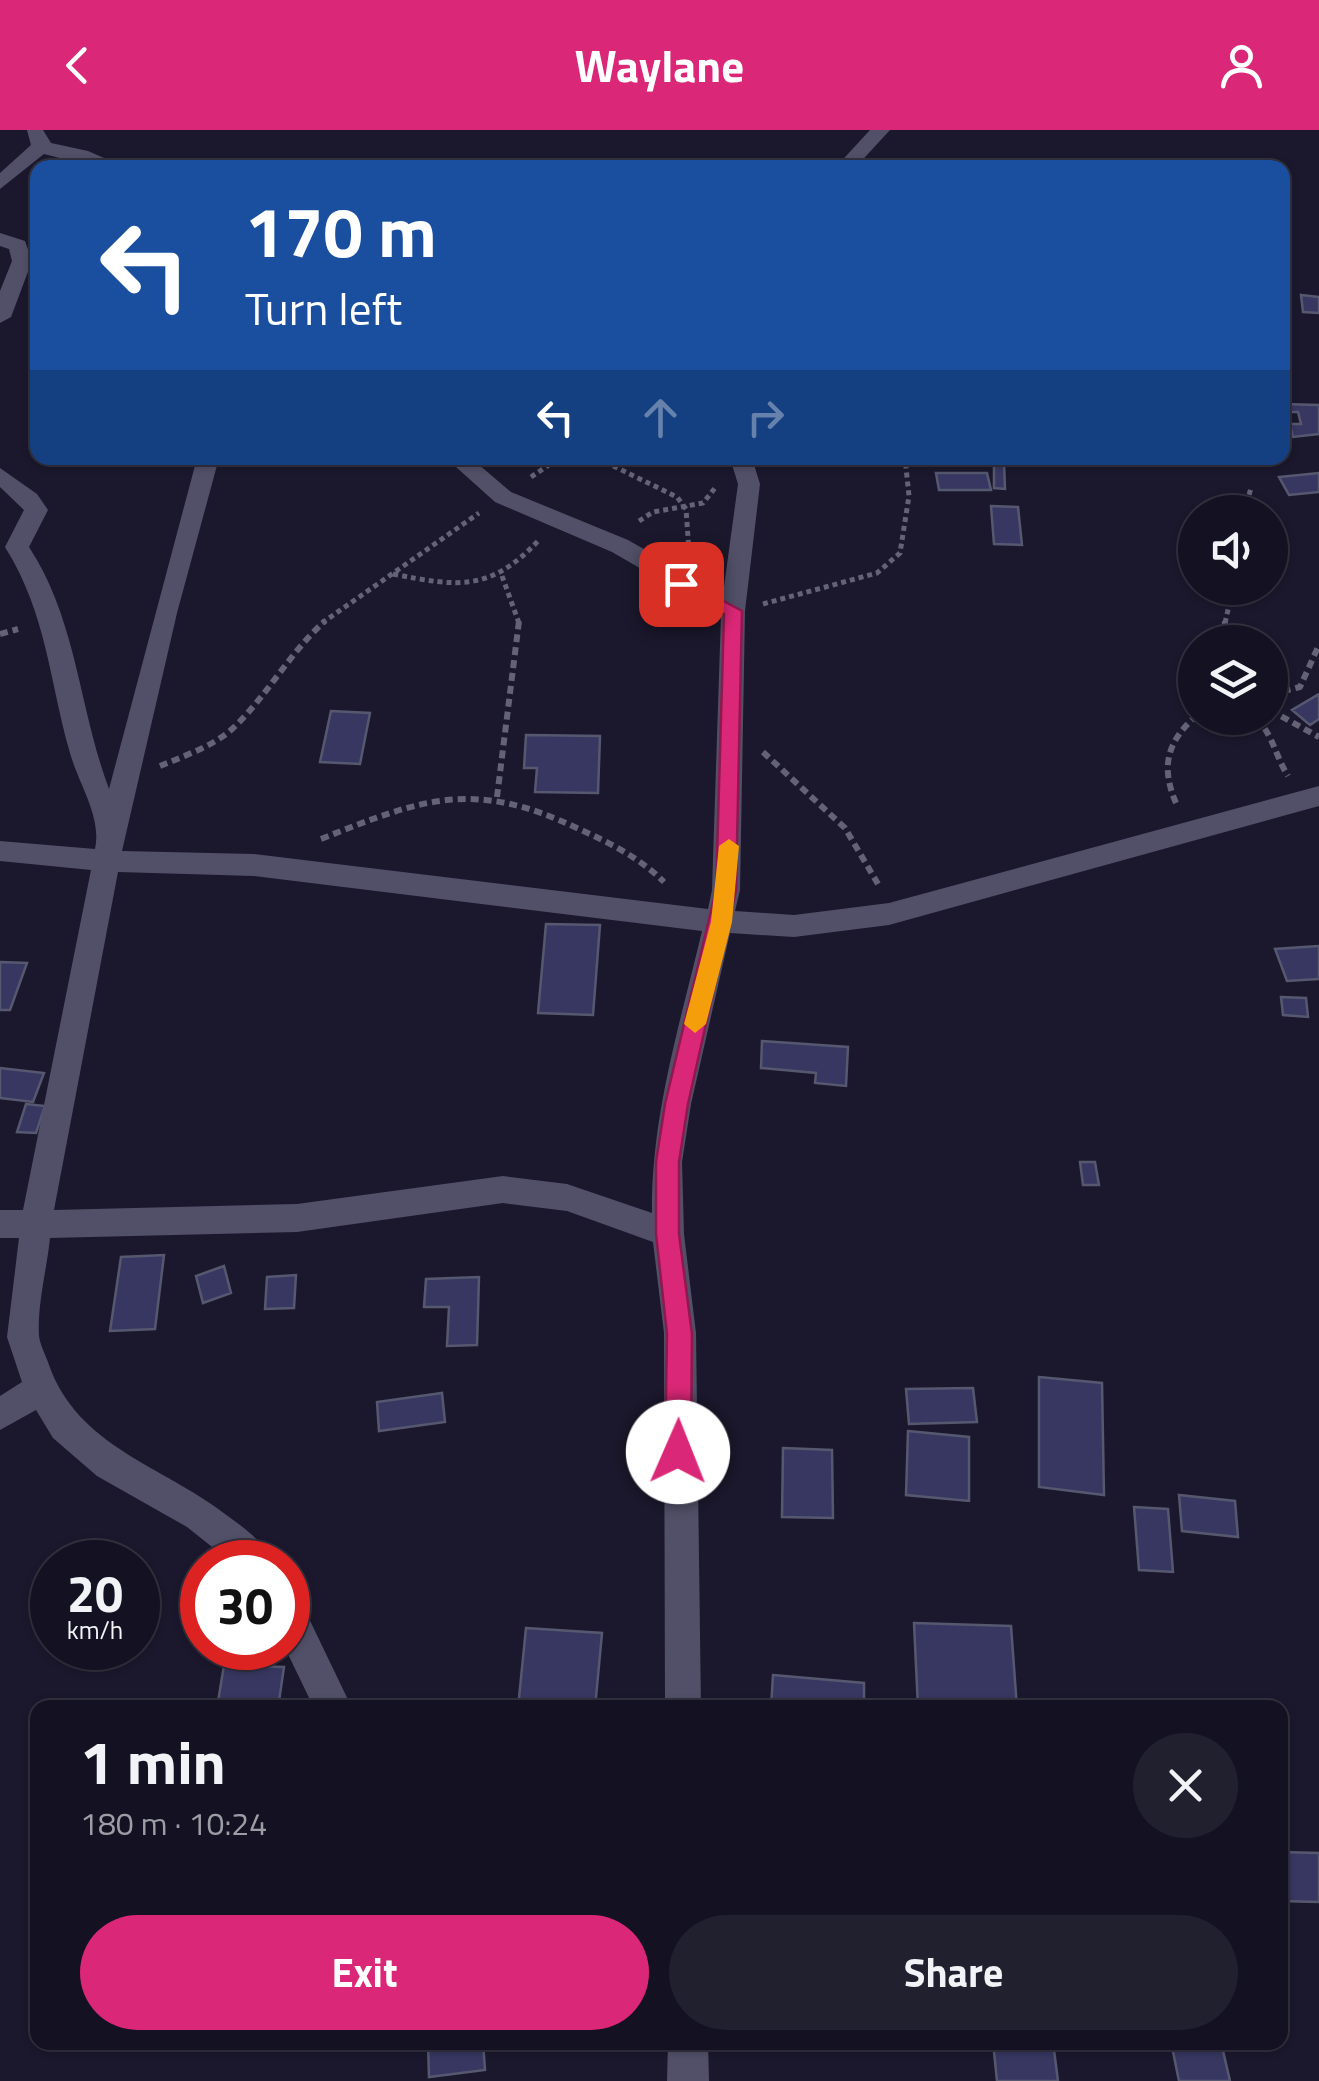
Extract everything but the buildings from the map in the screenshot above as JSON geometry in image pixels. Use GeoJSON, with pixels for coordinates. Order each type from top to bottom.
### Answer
{"type":"FeatureCollection","features":[{"type":"Feature","properties":{"kind":"street"},"geometry":{"type":"LineString","coordinates":[[852,160],[881,130]]}},
{"type":"Feature","properties":{"kind":"street"},"geometry":{"type":"LineString","coordinates":[[0,183],[37,138],[98,160]]}},
{"type":"Feature","properties":{"kind":"street"},"geometry":{"type":"LineString","coordinates":[[0,239],[18,245],[22,260],[0,317]]}},
{"type":"Feature","properties":{"kind":"street"},"geometry":{"type":"LineString","coordinates":[[206,465],[165,612],[110,846],[36,1224],[24,1337],[40,1389],[65,1427],[109,1464],[199,1515],[233,1540]]}},
{"type":"Feature","properties":{"kind":"street"},"geometry":{"type":"LineString","coordinates":[[464,465],[502,497],[620,546],[721,606]]}},
{"type":"Feature","properties":{"kind":"street"},"geometry":{"type":"LineString","coordinates":[[683,1700],[680,1334],[668,1234],[667,1162],[706,920],[729,846],[729,721],[721,606],[749,484],[743,465]]}},
{"type":"Feature","properties":{"kind":"street"},"geometry":{"type":"LineString","coordinates":[[0,475],[29,498],[36,510],[35,519],[17,548],[34,574],[53,620],[83,754],[110,846]]}},
{"type":"Feature","properties":{"kind":"street"},"geometry":{"type":"LineString","coordinates":[[0,851],[110,846],[706,920],[794,926],[888,914],[1313,798]]}},
{"type":"Feature","properties":{"kind":"street"},"geometry":{"type":"LineString","coordinates":[[0,1224],[302,1218],[478,1192],[528,1190],[594,1202],[668,1234]]}},
{"type":"Feature","properties":{"kind":"street"},"geometry":{"type":"LineString","coordinates":[[0,1414],[40,1389]]}},
{"type":"Feature","properties":{"kind":"street"},"geometry":{"type":"LineString","coordinates":[[310,1659],[330,1700]]}},
{"type":"Feature","properties":{"kind":"street"},"geometry":{"type":"LineString","coordinates":[[688,2050],[688,2081]]}},
{"type":"Feature","properties":{"kind":"path"},"geometry":{"type":"LineString","coordinates":[[612,465],[678,497],[687,514],[684,539],[721,606],[841,586],[877,573],[900,553],[908,496],[906,465]]}},
{"type":"Feature","properties":{"kind":"path"},"geometry":{"type":"LineString","coordinates":[[1249,495],[1251,488]]}},
{"type":"Feature","properties":{"kind":"path"},"geometry":{"type":"LineString","coordinates":[[127,779],[209,745],[232,729],[299,644],[340,607],[502,497]]}},
{"type":"Feature","properties":{"kind":"path"},"geometry":{"type":"LineString","coordinates":[[392,574],[452,584],[502,576],[562,522]]}},
{"type":"Feature","properties":{"kind":"path"},"geometry":{"type":"LineString","coordinates":[[498,797],[519,621],[502,576]]}},
{"type":"Feature","properties":{"kind":"path"},"geometry":{"type":"LineString","coordinates":[[1288,690],[1300,687],[1319,645]]}},
{"type":"Feature","properties":{"kind":"path"},"geometry":{"type":"LineString","coordinates":[[1288,720],[1319,738]]}},
{"type":"Feature","properties":{"kind":"path"},"geometry":{"type":"LineString","coordinates":[[729,721],[861,846],[888,914]]}},
{"type":"Feature","properties":{"kind":"path"},"geometry":{"type":"LineString","coordinates":[[1178,732],[1164,759],[1165,778],[1194,830]]}},
{"type":"Feature","properties":{"kind":"path"},"geometry":{"type":"LineString","coordinates":[[1270,735],[1278,746],[1285,772],[1313,798]]}},
{"type":"Feature","properties":{"kind":"path"},"geometry":{"type":"LineString","coordinates":[[318,840],[412,802],[455,796],[498,797],[567,822],[627,853],[706,920]]}},
{"type":"Feature","properties":{"kind":"slow traffic"},"geometry":{"type":"LineString","coordinates":[[695,1024],[721,922],[729,846]]}},
{"type":"Feature","properties":{"kind":"route"},"geometry":{"type":"LineString","coordinates":[[678,1452],[680,1334],[668,1234],[667,1162],[676,1104],[726,890],[733,611],[681,584]]}}]}
